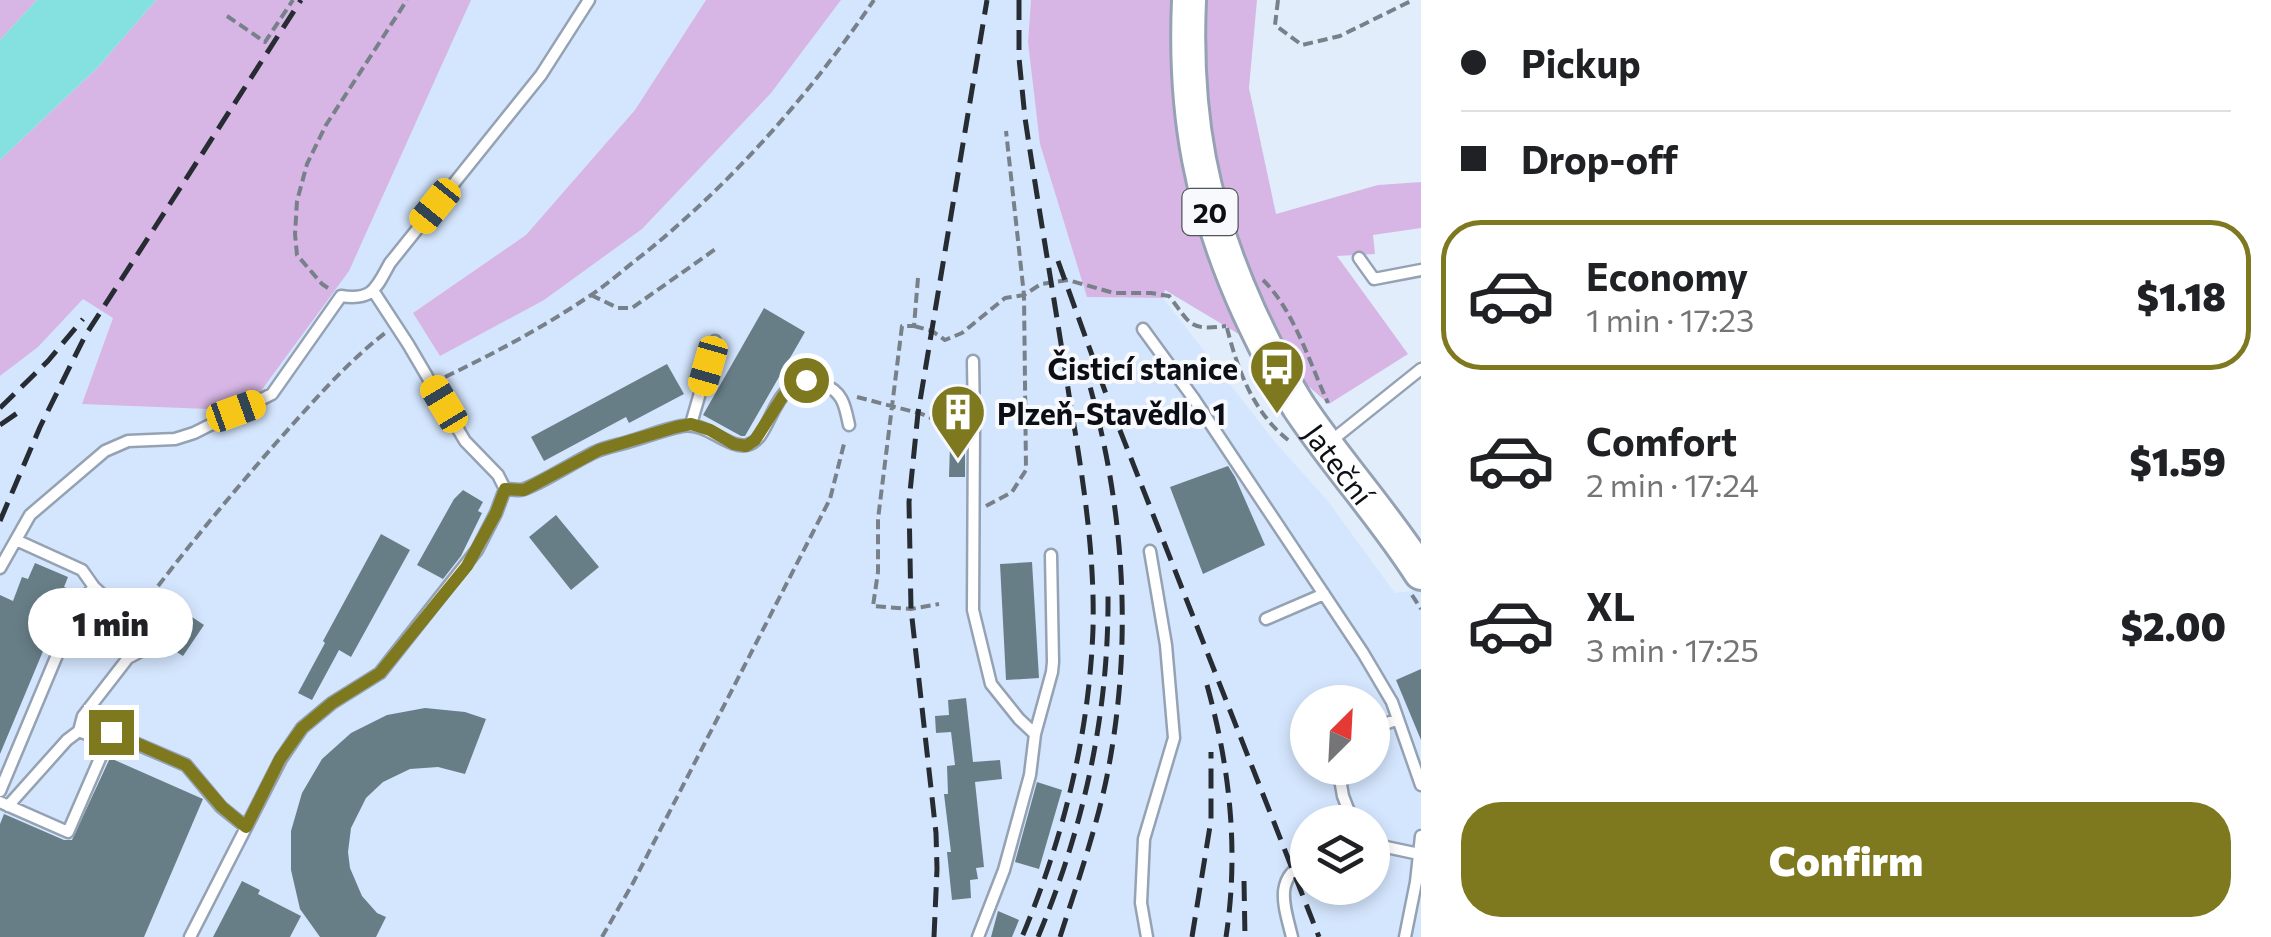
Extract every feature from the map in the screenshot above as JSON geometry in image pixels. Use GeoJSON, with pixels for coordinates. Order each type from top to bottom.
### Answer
{"type":"FeatureCollection","features":[{"type":"Feature","properties":{"kind":"main road","name":"Jateční"},"geometry":{"type":"LineString","coordinates":[[1189,0],[1190,96],[1200,166],[1210,214],[1238,288],[1298,406],[1336,438],[1421,573]]}},
{"type":"Feature","properties":{"kind":"lane"},"geometry":{"type":"LineString","coordinates":[[0,568],[30,515],[105,451],[128,441],[175,439],[194,433],[272,394],[341,296],[358,298],[374,292],[390,264],[541,75],[590,0]]}},
{"type":"Feature","properties":{"kind":"lane"},"geometry":{"type":"LineString","coordinates":[[1359,258],[1374,279],[1421,270]]}},
{"type":"Feature","properties":{"kind":"lane"},"geometry":{"type":"LineString","coordinates":[[190,937],[280,759],[302,728],[332,703],[380,673],[467,566],[505,489],[498,474],[465,441],[374,292]]}},
{"type":"Feature","properties":{"kind":"lane"},"geometry":{"type":"LineString","coordinates":[[1144,329],[1324,594],[1392,702],[1421,785]]}},
{"type":"Feature","properties":{"kind":"lane"},"geometry":{"type":"LineString","coordinates":[[691,424],[715,341]]}},
{"type":"Feature","properties":{"kind":"lane"},"geometry":{"type":"LineString","coordinates":[[972,360],[973,610],[991,684],[1035,734]]}},
{"type":"Feature","properties":{"kind":"lane"},"geometry":{"type":"LineString","coordinates":[[1336,438],[1421,369]]}},
{"type":"Feature","properties":{"kind":"lane"},"geometry":{"type":"LineString","coordinates":[[505,489],[524,490],[599,450],[691,424],[746,446],[755,440],[792,386],[806,380],[838,392],[849,426]]}},
{"type":"Feature","properties":{"kind":"lane"},"geometry":{"type":"LineString","coordinates":[[16,540],[82,570],[94,587],[152,640],[128,658],[83,716],[78,732],[4,804],[68,832],[111,732],[186,765],[222,807],[246,827]]}},
{"type":"Feature","properties":{"kind":"lane"},"geometry":{"type":"LineString","coordinates":[[1146,937],[1140,903],[1144,839],[1174,738],[1166,646],[1150,551]]}},
{"type":"Feature","properties":{"kind":"lane"},"geometry":{"type":"LineString","coordinates":[[978,937],[1004,870],[1054,662],[1050,556]]}},
{"type":"Feature","properties":{"kind":"lane"},"geometry":{"type":"LineString","coordinates":[[0,791],[78,605],[94,587]]}},
{"type":"Feature","properties":{"kind":"lane"},"geometry":{"type":"LineString","coordinates":[[1266,619],[1324,594]]}},
{"type":"Feature","properties":{"kind":"lane"},"geometry":{"type":"LineString","coordinates":[[1390,723],[1398,720]]}},
{"type":"Feature","properties":{"kind":"lane"},"geometry":{"type":"LineString","coordinates":[[78,732],[107,742]]}},
{"type":"Feature","properties":{"kind":"lane"},"geometry":{"type":"LineString","coordinates":[[1405,937],[1421,836]]}},
{"type":"Feature","properties":{"kind":"lane"},"geometry":{"type":"LineString","coordinates":[[1390,848],[1420,854]]}},
{"type":"Feature","properties":{"kind":"lane"},"geometry":{"type":"LineString","coordinates":[[1290,873],[1283,898],[1292,937]]}},
{"type":"Feature","properties":{"kind":"path"},"geometry":{"type":"LineString","coordinates":[[227,16],[265,42],[293,0]]}},
{"type":"Feature","properties":{"kind":"path"},"geometry":{"type":"LineString","coordinates":[[341,296],[322,284],[297,255],[298,201],[307,164],[326,125],[406,0]]}},
{"type":"Feature","properties":{"kind":"path"},"geometry":{"type":"LineString","coordinates":[[432,383],[490,356],[591,295],[684,221],[818,79],[874,0]]}},
{"type":"Feature","properties":{"kind":"path"},"geometry":{"type":"LineString","coordinates":[[1278,0],[1275,24],[1302,45],[1340,36],[1413,0]]}},
{"type":"Feature","properties":{"kind":"path"},"geometry":{"type":"LineString","coordinates":[[973,512],[1012,492],[1026,470],[1024,295],[1006,132]]}},
{"type":"Feature","properties":{"kind":"path"},"geometry":{"type":"LineString","coordinates":[[591,295],[618,308],[632,308],[717,248]]}},
{"type":"Feature","properties":{"kind":"path"},"geometry":{"type":"LineString","coordinates":[[1257,274],[1287,312],[1329,404],[1336,438]]}},
{"type":"Feature","properties":{"kind":"path"},"geometry":{"type":"LineString","coordinates":[[914,326],[918,278]]}},
{"type":"Feature","properties":{"kind":"path"},"geometry":{"type":"LineString","coordinates":[[940,604],[911,609],[873,606],[878,572],[878,518],[902,326],[932,331],[945,340],[962,334],[1005,298],[1024,295],[1041,284],[1068,280],[1114,293],[1169,296],[1190,322],[1200,328],[1227,326]]}},
{"type":"Feature","properties":{"kind":"path"},"geometry":{"type":"LineString","coordinates":[[131,622],[214,514],[320,393],[362,351],[396,325]]}},
{"type":"Feature","properties":{"kind":"path"},"geometry":{"type":"LineString","coordinates":[[838,392],[922,414],[946,425],[974,424]]}},
{"type":"Feature","properties":{"kind":"path"},"geometry":{"type":"LineString","coordinates":[[602,937],[633,884],[830,499],[849,426]]}},
{"type":"Feature","properties":{"kind":"shaded area"},"geometry":{"type":"Polygon","coordinates":[[[0,0],[37,0],[0,40],[0,0]]]}},
{"type":"Feature","properties":{"kind":"shaded area"},"geometry":{"type":"Polygon","coordinates":[[[37,0],[156,0],[98,67],[0,160],[0,40],[37,0]]]}},
{"type":"Feature","properties":{"kind":"shaded area"},"geometry":{"type":"Polygon","coordinates":[[[156,0],[471,0],[349,271],[258,395],[208,409],[82,404],[113,318],[83,299],[38,347],[0,376],[0,160],[98,67],[156,0]]]}},
{"type":"Feature","properties":{"kind":"shaded area"},"geometry":{"type":"Polygon","coordinates":[[[261,0],[1031,0],[1028,42],[1087,297],[1163,298],[1275,442],[1327,500],[1395,593],[1421,590],[1421,937],[0,937],[0,376],[38,347],[261,0]]]}},
{"type":"Feature","properties":{"kind":"shaded area"},"geometry":{"type":"Polygon","coordinates":[[[706,0],[841,0],[771,93],[642,229],[544,300],[440,356],[413,313],[526,235],[635,110],[706,0]]]}},
{"type":"Feature","properties":{"kind":"shaded area"},"geometry":{"type":"Polygon","coordinates":[[[1031,0],[1257,0],[1249,88],[1276,214],[1378,185],[1421,182],[1421,228],[1373,235],[1375,254],[1337,256],[1408,354],[1329,404],[1267,351],[1165,290],[1163,298],[1087,297],[1040,144],[1028,42],[1031,0]]]}},
{"type":"Feature","properties":{"kind":"building"},"geometry":{"type":"Polygon","coordinates":[[[764,308],[805,332],[745,436],[741,436],[703,415],[764,308]]]}},
{"type":"Feature","properties":{"kind":"building"},"geometry":{"type":"Polygon","coordinates":[[[667,364],[684,394],[629,423],[626,417],[544,461],[531,437],[667,364]]]}},
{"type":"Feature","properties":{"kind":"building","name":"Plzeň-Stavědlo 1"},"geometry":{"type":"Polygon","coordinates":[[[950,445],[965,446],[965,477],[949,477],[950,445]]]}},
{"type":"Feature","properties":{"kind":"building"},"geometry":{"type":"Polygon","coordinates":[[[1228,466],[1265,545],[1203,574],[1170,487],[1228,466]]]}},
{"type":"Feature","properties":{"kind":"building"},"geometry":{"type":"Polygon","coordinates":[[[463,490],[483,502],[478,511],[482,513],[461,556],[443,579],[417,565],[463,490]]]}},
{"type":"Feature","properties":{"kind":"building"},"geometry":{"type":"Polygon","coordinates":[[[556,515],[599,567],[571,590],[529,537],[556,515]]]}},
{"type":"Feature","properties":{"kind":"building"},"geometry":{"type":"Polygon","coordinates":[[[381,534],[410,550],[351,657],[339,650],[312,700],[298,693],[381,534]]]}},
{"type":"Feature","properties":{"kind":"building"},"geometry":{"type":"Polygon","coordinates":[[[1032,562],[1039,678],[1006,680],[1000,564],[1032,562]]]}},
{"type":"Feature","properties":{"kind":"building"},"geometry":{"type":"Polygon","coordinates":[[[35,563],[68,577],[64,587],[69,589],[0,754],[0,595],[13,601],[22,577],[28,579],[35,563]]]}},
{"type":"Feature","properties":{"kind":"building"},"geometry":{"type":"Polygon","coordinates":[[[162,594],[204,625],[183,656],[167,646],[141,619],[162,594]]]}},
{"type":"Feature","properties":{"kind":"building"},"geometry":{"type":"Polygon","coordinates":[[[1421,669],[1421,740],[1396,680],[1421,669]]]}},
{"type":"Feature","properties":{"kind":"building"},"geometry":{"type":"Polygon","coordinates":[[[966,698],[973,762],[1000,760],[1002,779],[975,782],[984,867],[976,868],[978,879],[970,880],[971,898],[952,900],[944,794],[948,794],[947,766],[955,765],[951,732],[936,733],[935,716],[949,715],[948,700],[966,698]]]}},
{"type":"Feature","properties":{"kind":"building"},"geometry":{"type":"Polygon","coordinates":[[[425,708],[465,712],[486,719],[465,774],[438,767],[410,769],[383,782],[366,798],[351,828],[350,868],[362,896],[386,917],[376,937],[320,937],[300,909],[291,870],[291,831],[302,793],[322,759],[351,733],[387,715],[425,708]]]}},
{"type":"Feature","properties":{"kind":"building"},"geometry":{"type":"Polygon","coordinates":[[[110,758],[203,799],[144,937],[0,937],[0,824],[4,814],[72,840],[110,758]]]}},
{"type":"Feature","properties":{"kind":"building"},"geometry":{"type":"Polygon","coordinates":[[[1037,782],[1062,790],[1039,869],[1015,862],[1037,782]]]}},
{"type":"Feature","properties":{"kind":"building"},"geometry":{"type":"Polygon","coordinates":[[[242,881],[260,890],[258,894],[301,916],[290,937],[213,937],[242,881]]]}},
{"type":"Feature","properties":{"kind":"building"},"geometry":{"type":"Polygon","coordinates":[[[998,911],[1019,920],[1012,937],[991,937],[998,911]]]}},
{"type":"Feature","properties":{"kind":"railway"},"geometry":{"type":"LineString","coordinates":[[0,521],[85,336],[301,0]]}},
{"type":"Feature","properties":{"kind":"railway"},"geometry":{"type":"LineString","coordinates":[[934,937],[936,833],[911,609],[909,502],[918,413],[987,0]]}},
{"type":"Feature","properties":{"kind":"railway"},"geometry":{"type":"LineString","coordinates":[[1019,0],[1025,118],[1083,482],[1093,599],[1090,669],[1080,748],[1050,863],[1022,937]]}},
{"type":"Feature","properties":{"kind":"railway"},"geometry":{"type":"LineString","coordinates":[[1058,261],[1110,405],[1319,937]]}},
{"type":"Feature","properties":{"kind":"railway"},"geometry":{"type":"LineString","coordinates":[[0,408],[48,361],[83,319]]}},
{"type":"Feature","properties":{"kind":"railway"},"geometry":{"type":"LineString","coordinates":[[1060,937],[1103,796],[1120,677],[1121,578],[1117,529],[1111,480],[1089,383]]}},
{"type":"Feature","properties":{"kind":"railway"},"geometry":{"type":"LineString","coordinates":[[0,425],[23,409]]}},
{"type":"Feature","properties":{"kind":"railway"},"geometry":{"type":"LineString","coordinates":[[1038,937],[1068,854],[1091,769],[1104,682],[1108,594]]}},
{"type":"Feature","properties":{"kind":"railway"},"geometry":{"type":"LineString","coordinates":[[1207,685],[1222,747],[1230,810],[1232,873],[1226,937]]}},
{"type":"Feature","properties":{"kind":"railway"},"geometry":{"type":"LineString","coordinates":[[1192,937],[1211,820],[1211,752]]}},
{"type":"Feature","properties":{"kind":"railway"},"geometry":{"type":"LineString","coordinates":[[1244,881],[1245,937]]}},
{"type":"Feature","properties":{"kind":"place","name":"Čisticí stanice"},"geometry":{"type":"Point","coordinates":[1277,416]}},
{"type":"Feature","properties":{"kind":"place","name":"Plzeň-Stavědlo 1"},"geometry":{"type":"Point","coordinates":[958,461]}},
{"type":"Feature","properties":{"kind":"route"},"geometry":{"type":"LineString","coordinates":[[111,732],[186,765],[222,807],[246,827],[280,759],[302,728],[332,703],[380,673],[467,566],[505,489],[524,490],[599,450],[691,424],[746,446],[755,440],[792,386],[806,380]]}}]}
